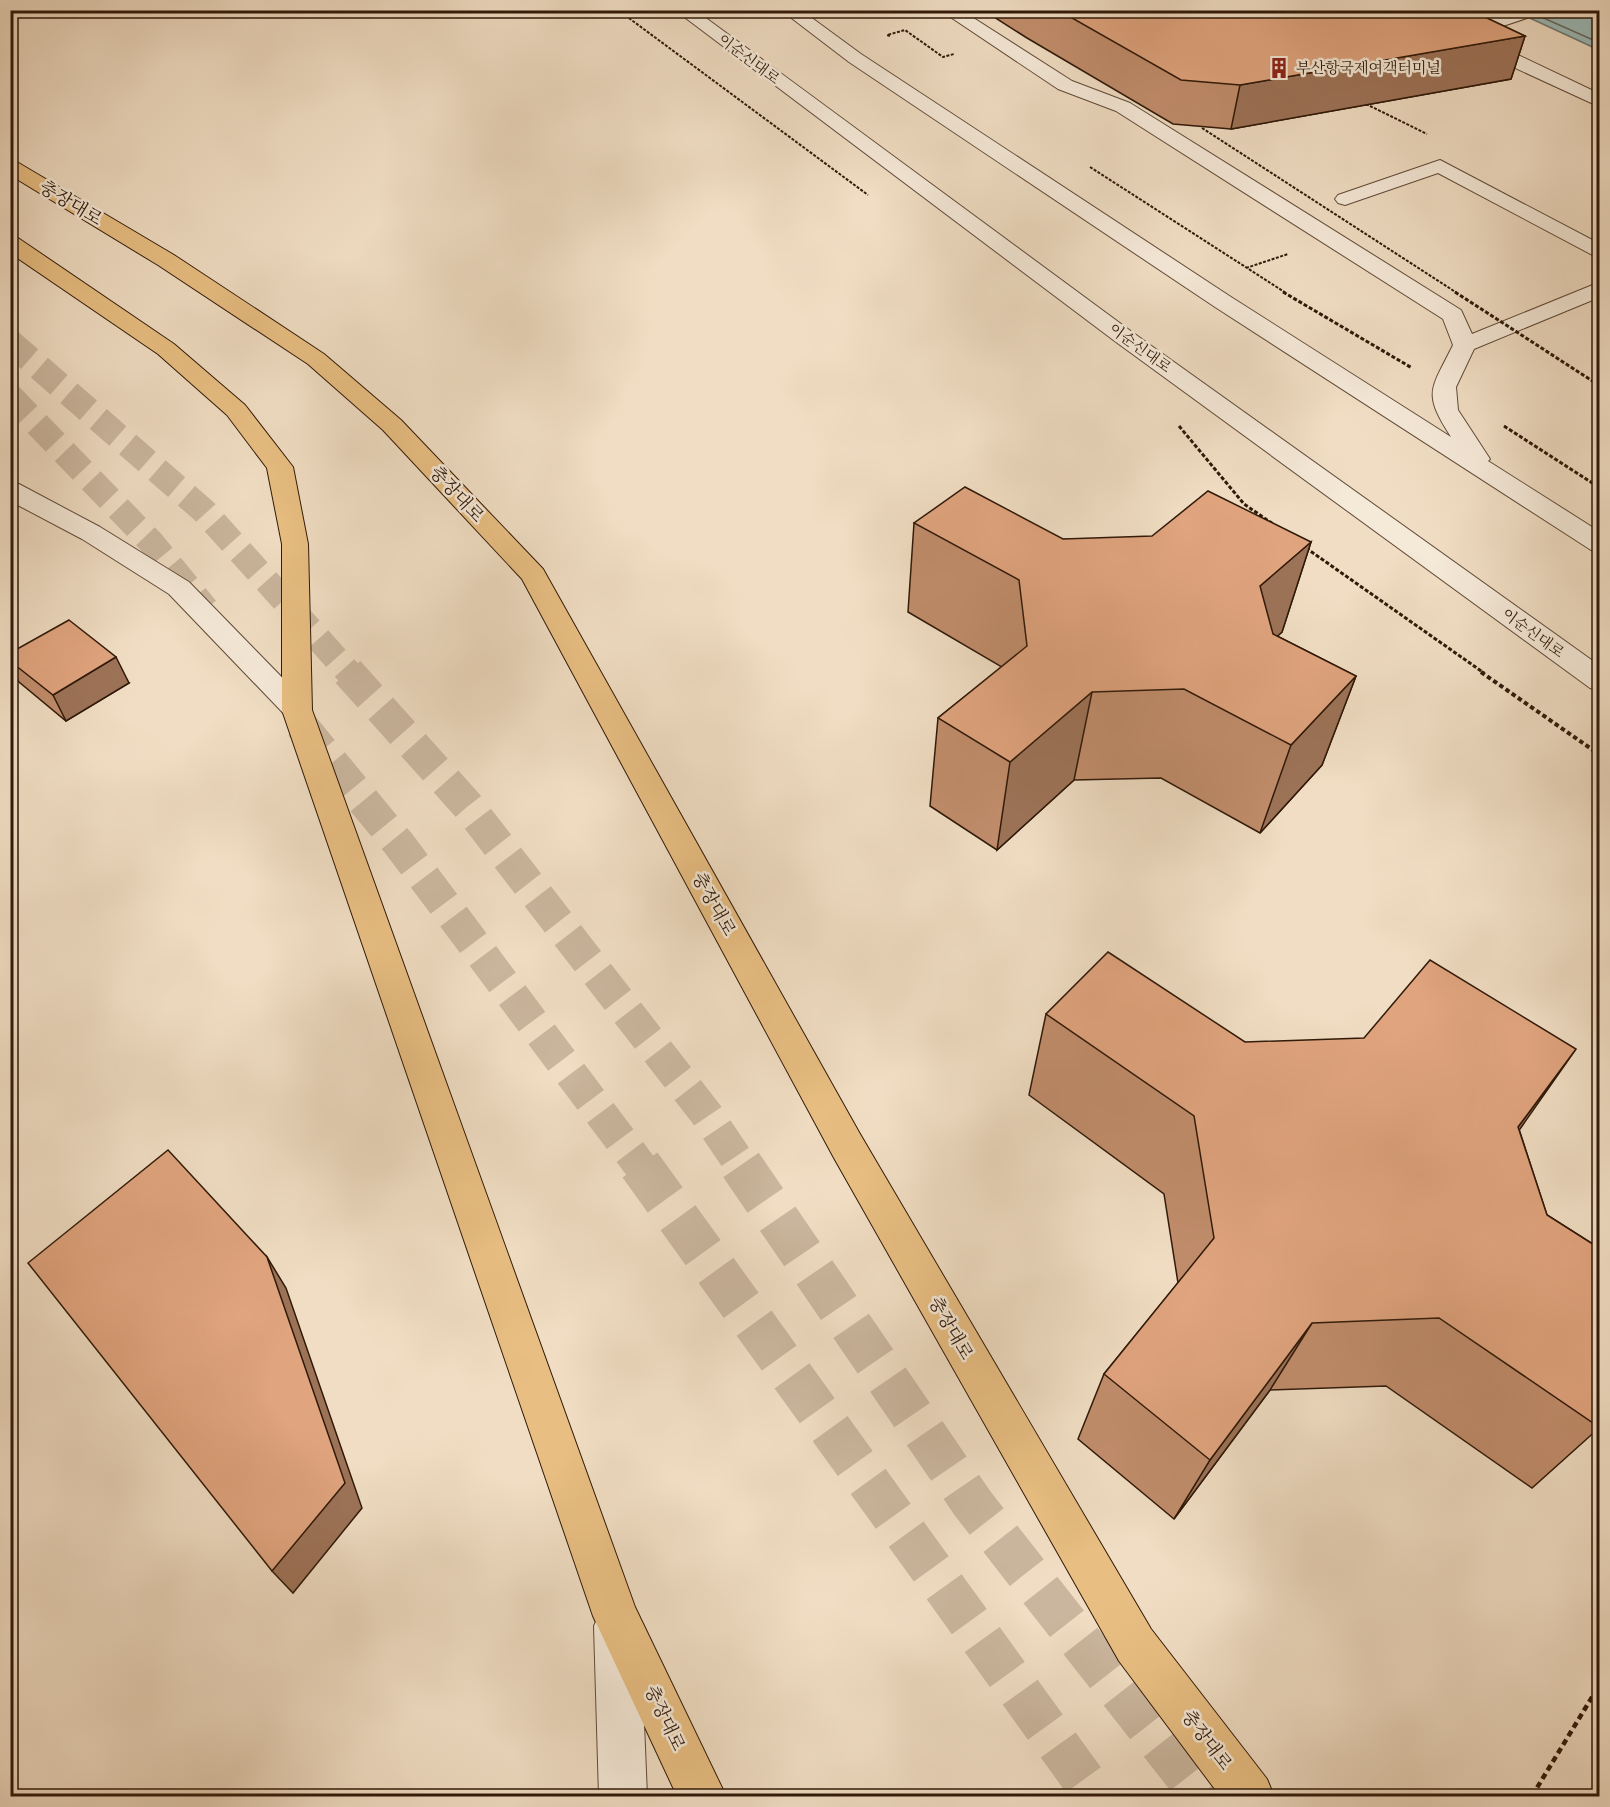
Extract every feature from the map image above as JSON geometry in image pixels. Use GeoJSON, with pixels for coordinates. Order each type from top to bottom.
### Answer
{"type":"FeatureCollection","features":[{"type":"Feature","properties":{"kind":"main road","name":"충장대로"},"geometry":{"type":"LineString","coordinates":[[10,166],[166,260],[316,359],[392,425],[533,575],[847,1146],[1134,1645],[1250,1797]]}},
{"type":"Feature","properties":{"kind":"main road","name":"충장대로"},"geometry":{"type":"LineString","coordinates":[[10,243],[166,349],[236,410],[280,467],[295,544],[297,710],[616,1616],[702,1797]]}},
{"type":"Feature","properties":{"kind":"street","name":"이순신대로"},"geometry":{"type":"LineString","coordinates":[[683,10],[1124,338],[1599,681]]}},
{"type":"Feature","properties":{"kind":"street"},"geometry":{"type":"LineString","coordinates":[[789,10],[855,58],[1223,302],[1599,544]]}},
{"type":"Feature","properties":{"kind":"street"},"geometry":{"type":"LineString","coordinates":[[948,10],[1065,85],[1123,107],[1453,315],[1465,345]]}},
{"type":"Feature","properties":{"kind":"street"},"geometry":{"type":"LineString","coordinates":[[1409,10],[1599,101]]}},
{"type":"Feature","properties":{"kind":"street"},"geometry":{"type":"LineString","coordinates":[[1458,35],[1521,14]]}},
{"type":"Feature","properties":{"kind":"street"},"geometry":{"type":"LineString","coordinates":[[1345,199],[1440,166],[1599,253]]}},
{"type":"Feature","properties":{"kind":"street"},"geometry":{"type":"LineString","coordinates":[[1483,468],[1446,410],[1444,387],[1465,345],[1599,289]]}},
{"type":"Feature","properties":{"kind":"street"},"geometry":{"type":"LineString","coordinates":[[10,490],[91,532],[179,588],[297,710]]}},
{"type":"Feature","properties":{"kind":"street"},"geometry":{"type":"LineString","coordinates":[[616,1616],[623,1797]]}},
{"type":"Feature","properties":{"kind":"path"},"geometry":{"type":"LineString","coordinates":[[618,10],[873,198]]}},
{"type":"Feature","properties":{"kind":"path"},"geometry":{"type":"LineString","coordinates":[[897,41],[887,34],[905,30],[943,57],[1001,42]]}},
{"type":"Feature","properties":{"kind":"path"},"geometry":{"type":"LineString","coordinates":[[1366,104],[1400,122]]}},
{"type":"Feature","properties":{"kind":"path"},"geometry":{"type":"LineString","coordinates":[[1202,128],[1594,382],[1599,392]]}},
{"type":"Feature","properties":{"kind":"path"},"geometry":{"type":"LineString","coordinates":[[1086,164],[1272,285],[1444,387],[1599,488]]}},
{"type":"Feature","properties":{"kind":"path"},"geometry":{"type":"LineString","coordinates":[[1172,418],[1244,504],[1273,524]]}},
{"type":"Feature","properties":{"kind":"path"},"geometry":{"type":"LineString","coordinates":[[1302,545],[1599,755]]}},
{"type":"Feature","properties":{"kind":"path"},"geometry":{"type":"LineString","coordinates":[[1532,1797],[1599,1684]]}},
{"type":"Feature","properties":{"kind":"water"},"geometry":{"type":"Polygon","coordinates":[[[1513,11],[1599,11],[1599,50],[1521,14],[1513,11]]]}},
{"type":"Feature","properties":{"kind":"building"},"geometry":{"type":"Polygon","coordinates":[[[1058,10],[1470,10],[1525,36],[1240,85],[1181,80],[1058,10]]]}},
{"type":"Feature","properties":{"kind":"building"},"geometry":{"type":"Polygon","coordinates":[[[965,487],[1063,539],[1152,536],[1208,491],[1311,542],[1260,586],[1273,634],[1356,676],[1291,745],[1184,689],[1092,692],[1010,762],[938,718],[1027,646],[1019,580],[914,523],[965,487]]]}},
{"type":"Feature","properties":{"kind":"building"},"geometry":{"type":"Polygon","coordinates":[[[69,620],[116,657],[53,695],[10,661],[10,653],[69,620]]]}},
{"type":"Feature","properties":{"kind":"building"},"geometry":{"type":"Polygon","coordinates":[[[1108,952],[1245,1042],[1364,1038],[1430,960],[1576,1049],[1518,1127],[1547,1215],[1599,1248],[1599,1427],[1439,1318],[1312,1323],[1210,1460],[1104,1374],[1214,1238],[1194,1116],[1046,1014],[1108,952]]]}},
{"type":"Feature","properties":{"kind":"building"},"geometry":{"type":"Polygon","coordinates":[[[168,1150],[267,1257],[345,1483],[272,1571],[28,1263],[168,1150]]]}},
{"type":"Feature","properties":{"kind":"ferry route"},"geometry":{"type":"LineString","coordinates":[[1528,12],[1534,10]]}},
{"type":"Feature","properties":{"kind":"tunnel"},"geometry":{"type":"LineString","coordinates":[[10,342],[204,511],[349,673]]}},
{"type":"Feature","properties":{"kind":"tunnel"},"geometry":{"type":"LineString","coordinates":[[10,396],[151,542],[206,609]]}},
{"type":"Feature","properties":{"kind":"tunnel"},"geometry":{"type":"LineString","coordinates":[[348,672],[468,806],[707,1115],[742,1167]]}},
{"type":"Feature","properties":{"kind":"tunnel"},"geometry":{"type":"LineString","coordinates":[[301,725],[399,844],[641,1167]]}},
{"type":"Feature","properties":{"kind":"tunnel"},"geometry":{"type":"LineString","coordinates":[[640,1165],[1095,1796]]}},
{"type":"Feature","properties":{"kind":"tunnel"},"geometry":{"type":"LineString","coordinates":[[741,1165],[973,1504],[1202,1796]]}},
{"type":"Feature","properties":{"kind":"place","name":"부산항국제여객터미널"},"geometry":{"type":"Point","coordinates":[1279,68]}}]}
